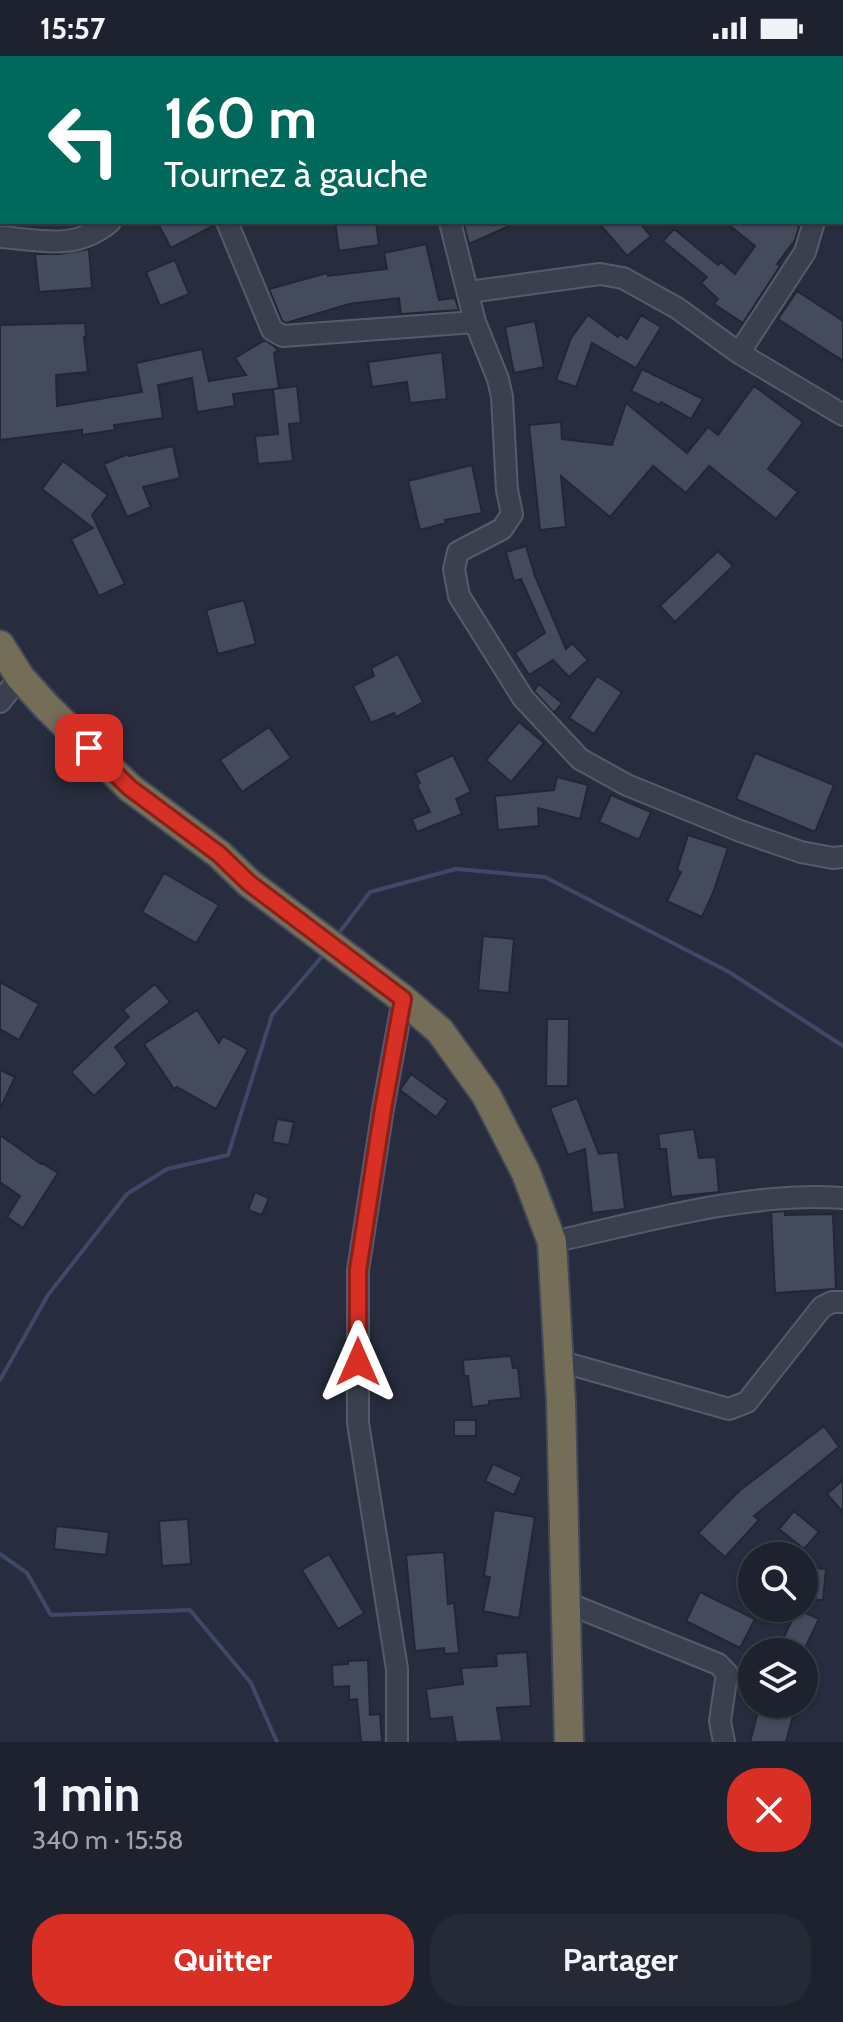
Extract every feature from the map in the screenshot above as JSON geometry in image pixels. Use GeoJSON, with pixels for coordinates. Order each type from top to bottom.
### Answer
{"type":"FeatureCollection","features":[{"type":"Feature","properties":{"kind":"highway"},"geometry":{"type":"LineString","coordinates":[[0,645],[8,685],[130,788],[219,854],[249,883],[403,999],[440,1031],[486,1095],[526,1173],[552,1242],[559,1361],[569,1742]]}},
{"type":"Feature","properties":{"kind":"street"},"geometry":{"type":"LineString","coordinates":[[0,237],[73,241],[93,236],[108,224]]}},
{"type":"Feature","properties":{"kind":"street"},"geometry":{"type":"LineString","coordinates":[[228,224],[272,330],[283,336],[475,322]]}},
{"type":"Feature","properties":{"kind":"street"},"geometry":{"type":"LineString","coordinates":[[451,224],[475,322],[502,397],[507,490],[512,514],[502,529],[458,552],[454,569],[459,596],[523,698],[580,759],[627,785],[740,831],[801,852],[843,857]]}},
{"type":"Feature","properties":{"kind":"street"},"geometry":{"type":"LineString","coordinates":[[739,353],[805,252],[813,224]]}},
{"type":"Feature","properties":{"kind":"street"},"geometry":{"type":"LineString","coordinates":[[469,292],[600,274],[623,278],[677,308],[739,353],[843,415]]}},
{"type":"Feature","properties":{"kind":"street"},"geometry":{"type":"LineString","coordinates":[[397,1742],[397,1669],[358,1423],[358,1270],[403,999]]}},
{"type":"Feature","properties":{"kind":"street"},"geometry":{"type":"LineString","coordinates":[[552,1242],[681,1214],[780,1198],[843,1198]]}},
{"type":"Feature","properties":{"kind":"street"},"geometry":{"type":"LineString","coordinates":[[559,1361],[729,1409],[747,1402],[822,1307],[832,1302],[843,1302]]}},
{"type":"Feature","properties":{"kind":"street"},"geometry":{"type":"LineString","coordinates":[[567,1603],[718,1664],[727,1673],[720,1721],[724,1742]]}},
{"type":"Feature","properties":{"kind":"building"},"geometry":{"type":"Polygon","coordinates":[[[158,224],[215,224],[215,225],[171,248],[158,224]]]}},
{"type":"Feature","properties":{"kind":"building"},"geometry":{"type":"Polygon","coordinates":[[[335,224],[376,224],[379,245],[339,251],[335,224]]]}},
{"type":"Feature","properties":{"kind":"building"},"geometry":{"type":"Polygon","coordinates":[[[464,224],[514,224],[469,244],[464,224]]]}},
{"type":"Feature","properties":{"kind":"building"},"geometry":{"type":"Polygon","coordinates":[[[600,224],[641,224],[651,236],[627,256],[600,224]]]}},
{"type":"Feature","properties":{"kind":"building"},"geometry":{"type":"Polygon","coordinates":[[[728,224],[795,224],[799,227],[795,240],[777,264],[780,266],[743,323],[714,304],[718,299],[701,283],[707,277],[663,241],[674,229],[718,265],[721,262],[735,274],[755,246],[728,224]]]}},
{"type":"Feature","properties":{"kind":"building"},"geometry":{"type":"Polygon","coordinates":[[[426,244],[439,300],[455,298],[459,310],[401,314],[399,298],[349,304],[286,323],[282,321],[269,289],[327,273],[328,276],[387,269],[384,253],[426,244]]]}},
{"type":"Feature","properties":{"kind":"building"},"geometry":{"type":"Polygon","coordinates":[[[89,249],[92,288],[39,292],[35,254],[89,249]]]}},
{"type":"Feature","properties":{"kind":"building"},"geometry":{"type":"Polygon","coordinates":[[[175,260],[189,294],[160,306],[146,272],[175,260]]]}},
{"type":"Feature","properties":{"kind":"building"},"geometry":{"type":"Polygon","coordinates":[[[797,291],[843,321],[843,361],[778,319],[797,291]]]}},
{"type":"Feature","properties":{"kind":"building"},"geometry":{"type":"Polygon","coordinates":[[[588,315],[618,337],[620,334],[627,339],[641,315],[661,327],[636,368],[592,343],[576,387],[556,380],[571,338],[588,315]]]}},
{"type":"Feature","properties":{"kind":"building"},"geometry":{"type":"Polygon","coordinates":[[[535,321],[544,367],[514,373],[505,327],[535,321]]]}},
{"type":"Feature","properties":{"kind":"building"},"geometry":{"type":"Polygon","coordinates":[[[85,323],[88,372],[56,375],[57,406],[142,392],[136,363],[202,349],[209,381],[246,375],[235,358],[265,340],[278,351],[274,353],[279,388],[274,389],[297,386],[301,423],[289,424],[293,461],[258,464],[255,436],[278,434],[273,389],[233,394],[235,406],[197,412],[192,378],[158,385],[163,418],[114,425],[115,430],[82,435],[82,430],[0,440],[0,325],[85,323]]]}},
{"type":"Feature","properties":{"kind":"building"},"geometry":{"type":"Polygon","coordinates":[[[442,352],[447,399],[410,403],[407,382],[372,387],[368,362],[442,352]]]}},
{"type":"Feature","properties":{"kind":"building"},"geometry":{"type":"Polygon","coordinates":[[[642,369],[703,399],[691,419],[661,402],[660,405],[631,391],[642,369]]]}},
{"type":"Feature","properties":{"kind":"building"},"geometry":{"type":"Polygon","coordinates":[[[754,386],[803,422],[768,469],[798,492],[776,519],[709,466],[686,493],[653,466],[610,517],[561,476],[566,527],[540,530],[529,425],[561,422],[562,439],[612,445],[626,403],[687,453],[708,427],[718,435],[754,386]]]}},
{"type":"Feature","properties":{"kind":"building"},"geometry":{"type":"Polygon","coordinates":[[[173,446],[180,478],[143,487],[151,507],[127,517],[104,464],[128,454],[173,446]]]}},
{"type":"Feature","properties":{"kind":"building"},"geometry":{"type":"Polygon","coordinates":[[[63,461],[108,495],[92,515],[125,584],[99,596],[71,539],[93,528],[42,489],[63,461]]]}},
{"type":"Feature","properties":{"kind":"building"},"geometry":{"type":"Polygon","coordinates":[[[472,465],[482,513],[445,520],[446,523],[420,530],[408,481],[472,465]]]}},
{"type":"Feature","properties":{"kind":"building"},"geometry":{"type":"Polygon","coordinates":[[[526,546],[535,576],[566,649],[572,643],[588,660],[569,677],[553,660],[529,675],[515,653],[545,633],[521,579],[514,581],[506,552],[526,546]]]}},
{"type":"Feature","properties":{"kind":"building"},"geometry":{"type":"Polygon","coordinates":[[[718,551],[733,566],[675,622],[660,606],[718,551]]]}},
{"type":"Feature","properties":{"kind":"building"},"geometry":{"type":"Polygon","coordinates":[[[244,600],[256,644],[218,654],[206,610],[244,600]]]}},
{"type":"Feature","properties":{"kind":"building"},"geometry":{"type":"Polygon","coordinates":[[[398,654],[423,702],[396,717],[394,713],[371,723],[353,686],[374,676],[371,668],[398,654]]]}},
{"type":"Feature","properties":{"kind":"building"},"geometry":{"type":"Polygon","coordinates":[[[597,676],[622,692],[594,734],[569,718],[597,676]]]}},
{"type":"Feature","properties":{"kind":"building"},"geometry":{"type":"Polygon","coordinates":[[[539,684],[562,703],[554,713],[534,691],[539,684]]]}},
{"type":"Feature","properties":{"kind":"building"},"geometry":{"type":"Polygon","coordinates":[[[519,722],[544,743],[511,782],[486,760],[519,722]]]}},
{"type":"Feature","properties":{"kind":"building"},"geometry":{"type":"Polygon","coordinates":[[[269,727],[291,758],[242,792],[220,760],[269,727]]]}},
{"type":"Feature","properties":{"kind":"building"},"geometry":{"type":"Polygon","coordinates":[[[755,753],[834,785],[815,832],[736,799],[755,753]]]}},
{"type":"Feature","properties":{"kind":"building"},"geometry":{"type":"Polygon","coordinates":[[[453,755],[471,792],[456,799],[462,814],[417,832],[412,819],[430,812],[417,785],[420,783],[415,773],[453,755]]]}},
{"type":"Feature","properties":{"kind":"building"},"geometry":{"type":"Polygon","coordinates":[[[557,777],[588,785],[580,819],[538,808],[539,826],[498,830],[495,796],[554,790],[557,777]]]}},
{"type":"Feature","properties":{"kind":"building"},"geometry":{"type":"Polygon","coordinates":[[[611,795],[651,812],[639,840],[599,822],[611,795]]]}},
{"type":"Feature","properties":{"kind":"building"},"geometry":{"type":"Polygon","coordinates":[[[688,835],[728,848],[702,917],[667,901],[681,872],[677,870],[688,835]]]}},
{"type":"Feature","properties":{"kind":"building"},"geometry":{"type":"Polygon","coordinates":[[[164,873],[219,905],[196,943],[142,912],[164,873]]]}},
{"type":"Feature","properties":{"kind":"building"},"geometry":{"type":"Polygon","coordinates":[[[483,936],[514,939],[509,993],[478,990],[483,936]]]}},
{"type":"Feature","properties":{"kind":"building"},"geometry":{"type":"Polygon","coordinates":[[[0,982],[39,1004],[19,1040],[0,1029],[0,982]]]}},
{"type":"Feature","properties":{"kind":"building"},"geometry":{"type":"Polygon","coordinates":[[[155,984],[170,1002],[115,1047],[127,1064],[94,1096],[71,1072],[129,1017],[123,1010],[155,984]]]}},
{"type":"Feature","properties":{"kind":"building"},"geometry":{"type":"Polygon","coordinates":[[[197,1010],[219,1043],[223,1036],[248,1050],[216,1109],[177,1087],[174,1089],[144,1044],[197,1010]]]}},
{"type":"Feature","properties":{"kind":"building"},"geometry":{"type":"Polygon","coordinates":[[[547,1019],[569,1019],[568,1086],[546,1086],[547,1019]]]}},
{"type":"Feature","properties":{"kind":"building"},"geometry":{"type":"Polygon","coordinates":[[[0,1070],[15,1077],[0,1109],[0,1070]]]}},
{"type":"Feature","properties":{"kind":"building"},"geometry":{"type":"Polygon","coordinates":[[[411,1074],[448,1101],[436,1117],[400,1090],[411,1074]]]}},
{"type":"Feature","properties":{"kind":"building"},"geometry":{"type":"Polygon","coordinates":[[[577,1098],[599,1154],[618,1152],[625,1209],[592,1213],[585,1149],[568,1155],[550,1108],[577,1098]]]}},
{"type":"Feature","properties":{"kind":"building"},"geometry":{"type":"Polygon","coordinates":[[[277,1119],[294,1122],[289,1145],[272,1142],[277,1119]]]}},
{"type":"Feature","properties":{"kind":"building"},"geometry":{"type":"Polygon","coordinates":[[[694,1129],[699,1158],[716,1157],[719,1192],[671,1197],[666,1149],[660,1149],[658,1134],[694,1129]]]}},
{"type":"Feature","properties":{"kind":"building"},"geometry":{"type":"Polygon","coordinates":[[[0,1135],[58,1173],[23,1228],[7,1217],[20,1196],[0,1182],[0,1135]]]}},
{"type":"Feature","properties":{"kind":"building"},"geometry":{"type":"Polygon","coordinates":[[[255,1192],[269,1198],[262,1215],[248,1210],[255,1192]]]}},
{"type":"Feature","properties":{"kind":"building"},"geometry":{"type":"Polygon","coordinates":[[[785,1211],[785,1215],[833,1214],[836,1289],[775,1293],[771,1212],[785,1211]]]}},
{"type":"Feature","properties":{"kind":"building"},"geometry":{"type":"Polygon","coordinates":[[[511,1356],[513,1368],[518,1368],[521,1398],[489,1401],[489,1405],[472,1407],[463,1360],[511,1356]]]}},
{"type":"Feature","properties":{"kind":"building"},"geometry":{"type":"Polygon","coordinates":[[[454,1420],[476,1420],[476,1436],[454,1436],[454,1420]]]}},
{"type":"Feature","properties":{"kind":"building"},"geometry":{"type":"Polygon","coordinates":[[[824,1426],[839,1447],[754,1516],[759,1520],[725,1557],[698,1533],[739,1491],[824,1426]]]}},
{"type":"Feature","properties":{"kind":"building"},"geometry":{"type":"Polygon","coordinates":[[[493,1464],[522,1477],[514,1495],[485,1481],[493,1464]]]}},
{"type":"Feature","properties":{"kind":"building"},"geometry":{"type":"Polygon","coordinates":[[[843,1480],[843,1512],[827,1494],[843,1480]]]}},
{"type":"Feature","properties":{"kind":"building"},"geometry":{"type":"Polygon","coordinates":[[[494,1510],[535,1517],[519,1618],[483,1611],[490,1577],[484,1576],[494,1510]]]}},
{"type":"Feature","properties":{"kind":"building"},"geometry":{"type":"Polygon","coordinates":[[[794,1511],[819,1532],[810,1542],[795,1542],[779,1529],[794,1511]]]}},
{"type":"Feature","properties":{"kind":"building"},"geometry":{"type":"Polygon","coordinates":[[[188,1519],[191,1564],[162,1566],[159,1521],[188,1519]]]}},
{"type":"Feature","properties":{"kind":"building"},"geometry":{"type":"Polygon","coordinates":[[[56,1526],[109,1532],[106,1555],[54,1549],[56,1526]]]}},
{"type":"Feature","properties":{"kind":"building"},"geometry":{"type":"Polygon","coordinates":[[[444,1552],[448,1604],[454,1603],[459,1653],[445,1654],[444,1648],[415,1651],[406,1555],[444,1552]]]}},
{"type":"Feature","properties":{"kind":"building"},"geometry":{"type":"Polygon","coordinates":[[[329,1554],[364,1613],[338,1629],[302,1570],[329,1554]]]}},
{"type":"Feature","properties":{"kind":"building"},"geometry":{"type":"Polygon","coordinates":[[[818,1568],[826,1569],[823,1600],[818,1600],[818,1568]]]}},
{"type":"Feature","properties":{"kind":"building"},"geometry":{"type":"Polygon","coordinates":[[[700,1592],[738,1611],[738,1622],[753,1622],[745,1638],[738,1638],[738,1647],[686,1621],[700,1592]]]}},
{"type":"Feature","properties":{"kind":"building"},"geometry":{"type":"Polygon","coordinates":[[[791,1622],[818,1622],[810,1638],[784,1638],[791,1622]]]}},
{"type":"Feature","properties":{"kind":"building"},"geometry":{"type":"Polygon","coordinates":[[[527,1652],[531,1706],[497,1708],[502,1741],[456,1742],[452,1717],[430,1719],[426,1689],[463,1684],[461,1668],[497,1666],[496,1654],[527,1652]]]}},
{"type":"Feature","properties":{"kind":"building"},"geometry":{"type":"Polygon","coordinates":[[[368,1660],[370,1715],[380,1714],[382,1742],[361,1742],[357,1699],[349,1700],[349,1686],[333,1687],[332,1665],[368,1660]]]}},
{"type":"Feature","properties":{"kind":"building"},"geometry":{"type":"Polygon","coordinates":[[[756,1718],[792,1718],[786,1742],[750,1742],[756,1718]]]}},
{"type":"Feature","properties":{"kind":"waterway"},"geometry":{"type":"LineString","coordinates":[[336,937],[370,892],[456,869],[545,877],[729,972],[843,1046]]}},
{"type":"Feature","properties":{"kind":"waterway"},"geometry":{"type":"LineString","coordinates":[[0,1380],[48,1295],[127,1194],[167,1169],[228,1155],[272,1015],[324,954]]}},
{"type":"Feature","properties":{"kind":"waterway"},"geometry":{"type":"LineString","coordinates":[[0,1554],[27,1573],[51,1615],[190,1610],[251,1683],[277,1742]]}},
{"type":"Feature","properties":{"kind":"route"},"geometry":{"type":"LineString","coordinates":[[89,748],[130,788],[219,854],[249,883],[308,929],[403,999],[358,1270],[358,1362]]}}]}
